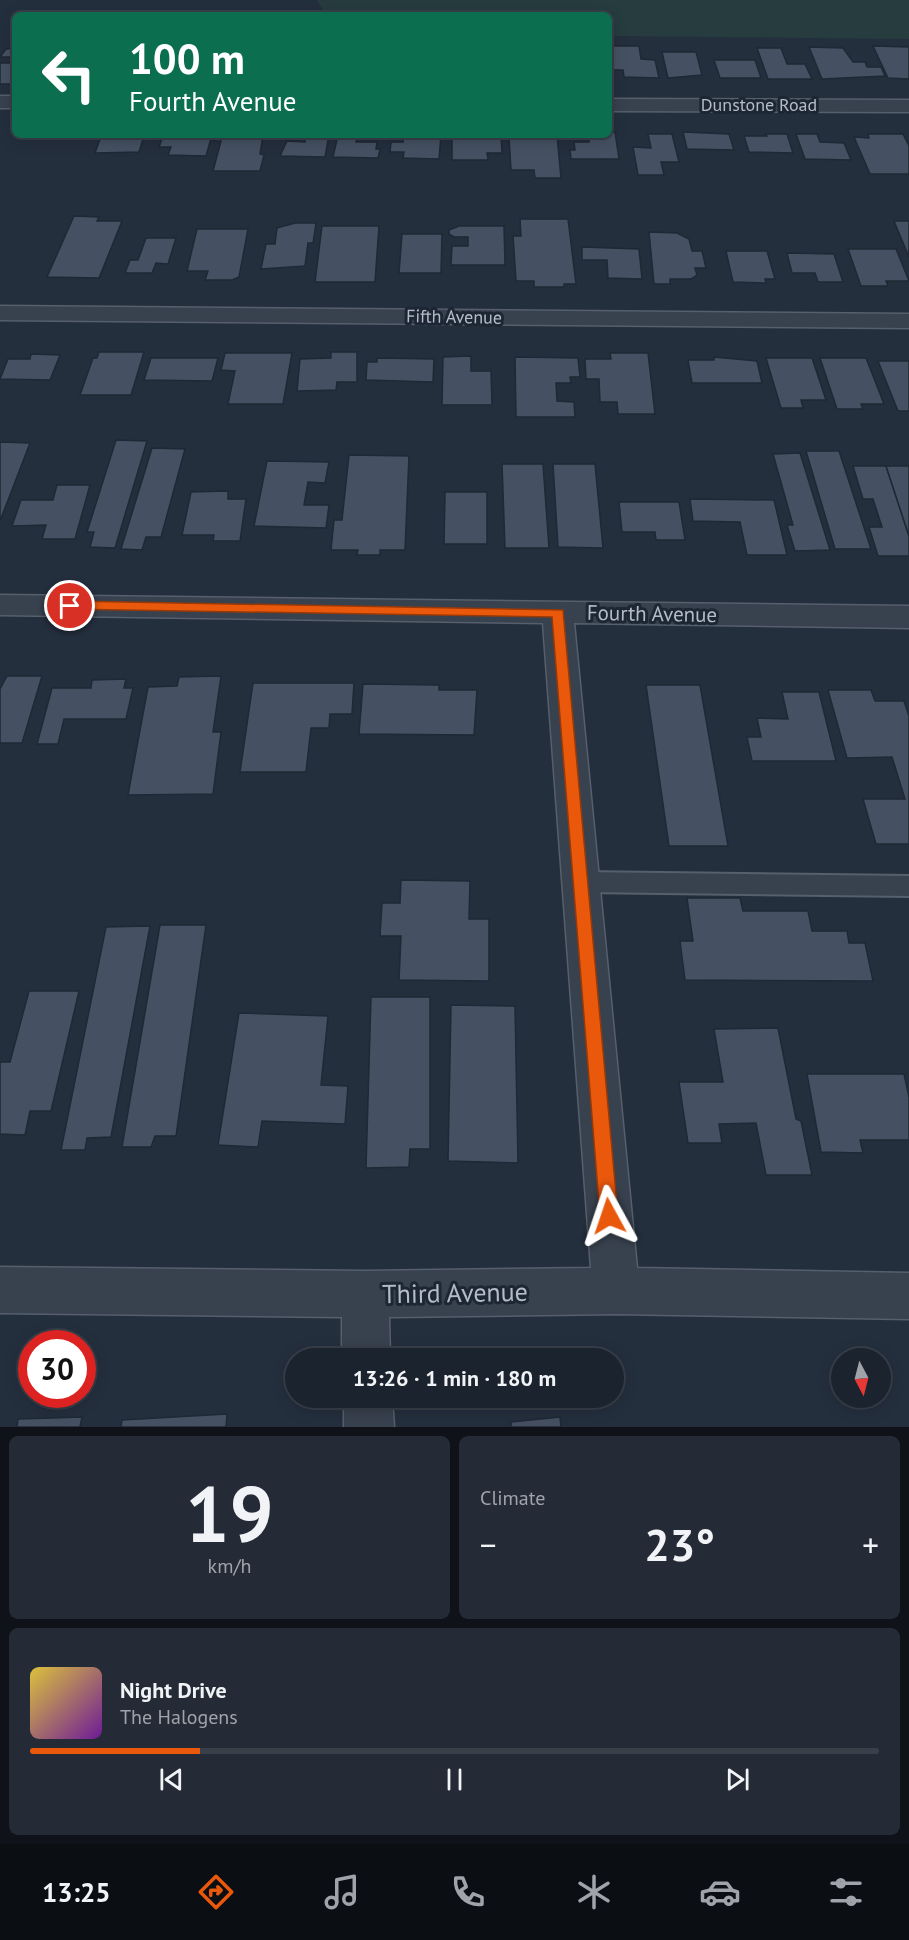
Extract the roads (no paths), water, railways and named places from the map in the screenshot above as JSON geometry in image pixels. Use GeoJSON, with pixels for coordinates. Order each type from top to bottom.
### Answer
{"type":"FeatureCollection","features":[{"type":"Feature","properties":{"kind":"street","name":"Dunstone Road"},"geometry":{"type":"LineString","coordinates":[[612,105],[909,106]]}},
{"type":"Feature","properties":{"kind":"street","name":"Fifth Avenue"},"geometry":{"type":"LineString","coordinates":[[0,313],[909,321]]}},
{"type":"Feature","properties":{"kind":"street","name":"Fourth Avenue"},"geometry":{"type":"LineString","coordinates":[[0,605],[909,617]]}},
{"type":"Feature","properties":{"kind":"street"},"geometry":{"type":"LineString","coordinates":[[558,613],[616,1291]]}},
{"type":"Feature","properties":{"kind":"street","name":"Third Avenue"},"geometry":{"type":"LineString","coordinates":[[0,1290],[365,1294],[616,1291],[909,1296]]}},
{"type":"Feature","properties":{"kind":"street"},"geometry":{"type":"LineString","coordinates":[[365,1294],[366,1348]]}},
{"type":"Feature","properties":{"kind":"street"},"geometry":{"type":"LineString","coordinates":[[368,1408],[369,1427]]}},
{"type":"Feature","properties":{"kind":"lane"},"geometry":{"type":"LineString","coordinates":[[581,882],[909,886]]}}]}
